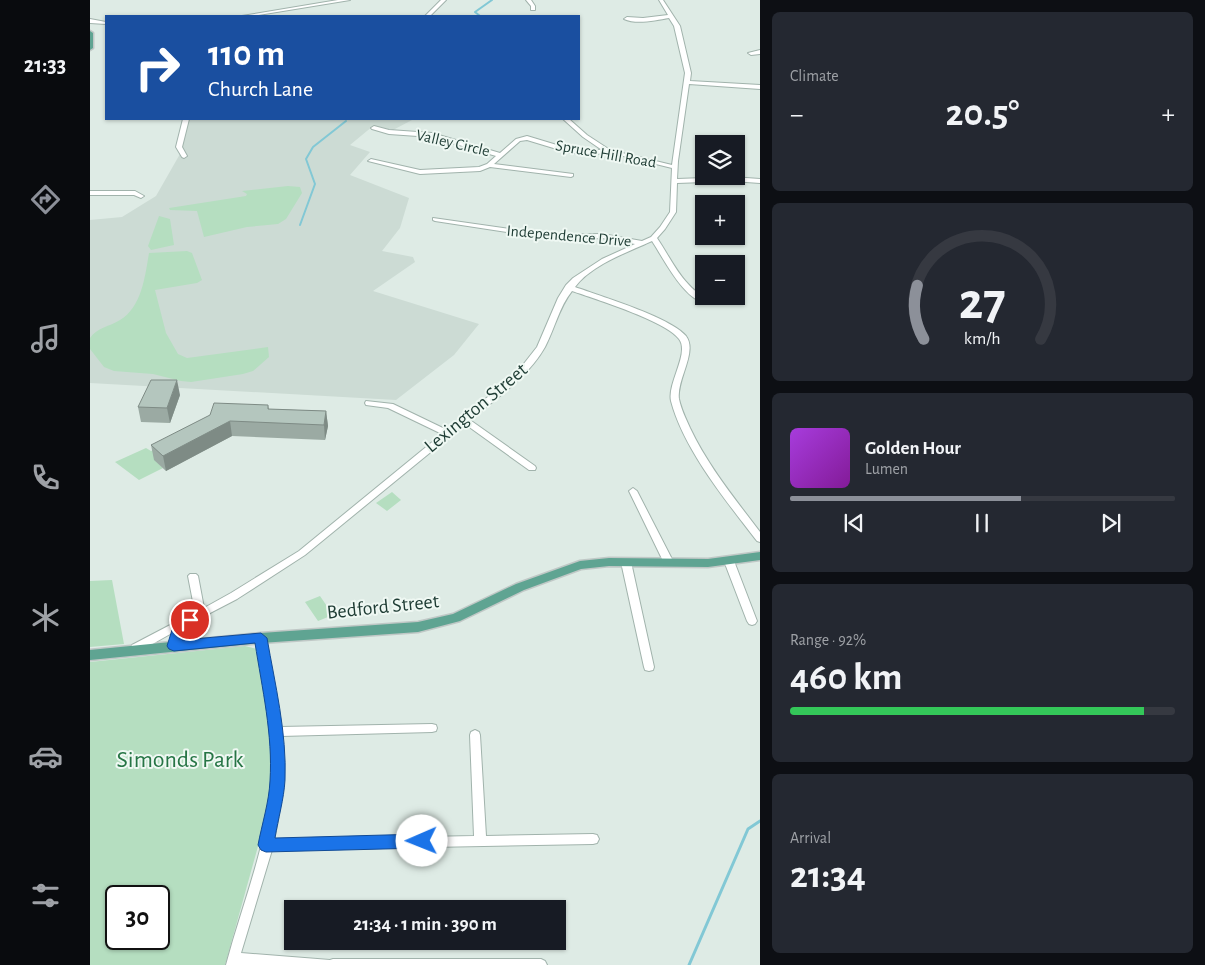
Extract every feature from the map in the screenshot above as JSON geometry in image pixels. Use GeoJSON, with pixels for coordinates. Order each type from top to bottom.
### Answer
{"type":"FeatureCollection","features":[{"type":"Feature","properties":{"kind":"main road"},"geometry":{"type":"LineString","coordinates":[[90,33],[90,48]]}},
{"type":"Feature","properties":{"kind":"main road","name":"Bedford Street"},"geometry":{"type":"LineString","coordinates":[[90,655],[261,638],[436,624],[456,618],[520,587],[580,565],[626,562],[669,564],[729,561],[760,556]]}},
{"type":"Feature","properties":{"kind":"street"},"geometry":{"type":"LineString","coordinates":[[251,15],[348,0]]}},
{"type":"Feature","properties":{"kind":"street"},"geometry":{"type":"LineString","coordinates":[[428,15],[444,0]]}},
{"type":"Feature","properties":{"kind":"street"},"geometry":{"type":"LineString","coordinates":[[528,0],[533,9]]}},
{"type":"Feature","properties":{"kind":"street","name":"Lexington Street"},"geometry":{"type":"LineString","coordinates":[[129,651],[147,644],[195,618],[266,577],[302,553],[518,377],[541,347],[558,304],[569,287],[582,274],[598,264],[653,238],[664,228],[673,212],[674,167],[687,82],[686,59],[678,29],[661,0]]}},
{"type":"Feature","properties":{"kind":"street"},"geometry":{"type":"LineString","coordinates":[[627,19],[643,20],[672,16]]}},
{"type":"Feature","properties":{"kind":"street"},"geometry":{"type":"LineString","coordinates":[[90,21],[105,22]]}},
{"type":"Feature","properties":{"kind":"street"},"geometry":{"type":"LineString","coordinates":[[751,52],[760,52]]}},
{"type":"Feature","properties":{"kind":"street"},"geometry":{"type":"LineString","coordinates":[[687,82],[760,87]]}},
{"type":"Feature","properties":{"kind":"street"},"geometry":{"type":"LineString","coordinates":[[184,156],[178,148],[186,120]]}},
{"type":"Feature","properties":{"kind":"street"},"geometry":{"type":"LineString","coordinates":[[567,120],[585,136],[609,152]]}},
{"type":"Feature","properties":{"kind":"street","name":"Valley Circle"},"geometry":{"type":"LineString","coordinates":[[374,128],[389,132],[432,135],[501,155]]}},
{"type":"Feature","properties":{"kind":"street","name":"Spruce Hill Road"},"geometry":{"type":"LineString","coordinates":[[371,161],[408,171],[429,173],[476,169],[489,165],[518,140],[526,138],[570,151],[609,152],[674,167]]}},
{"type":"Feature","properties":{"kind":"street"},"geometry":{"type":"LineString","coordinates":[[489,165],[570,175]]}},
{"type":"Feature","properties":{"kind":"street"},"geometry":{"type":"LineString","coordinates":[[674,181],[732,179],[760,182]]}},
{"type":"Feature","properties":{"kind":"street"},"geometry":{"type":"LineString","coordinates":[[90,193],[135,193],[141,196]]}},
{"type":"Feature","properties":{"kind":"street","name":"Independence Drive"},"geometry":{"type":"LineString","coordinates":[[435,219],[552,238],[602,236],[644,243]]}},
{"type":"Feature","properties":{"kind":"street"},"geometry":{"type":"LineString","coordinates":[[653,238],[690,292],[695,296]]}},
{"type":"Feature","properties":{"kind":"street"},"geometry":{"type":"LineString","coordinates":[[569,287],[668,326],[684,340],[687,346],[686,354],[674,388],[680,414],[721,486],[760,539]]}},
{"type":"Feature","properties":{"kind":"street"},"geometry":{"type":"LineString","coordinates":[[369,403],[390,406],[448,434]]}},
{"type":"Feature","properties":{"kind":"street"},"geometry":{"type":"LineString","coordinates":[[465,420],[532,468]]}},
{"type":"Feature","properties":{"kind":"street"},"geometry":{"type":"LineString","coordinates":[[633,491],[669,564]]}},
{"type":"Feature","properties":{"kind":"street"},"geometry":{"type":"LineString","coordinates":[[729,561],[752,621]]}},
{"type":"Feature","properties":{"kind":"street"},"geometry":{"type":"LineString","coordinates":[[626,562],[642,640],[650,667]]}},
{"type":"Feature","properties":{"kind":"street"},"geometry":{"type":"LineString","coordinates":[[193,576],[195,618]]}},
{"type":"Feature","properties":{"kind":"street","name":"Lexington Street"},"geometry":{"type":"LineString","coordinates":[[174,646],[177,634],[195,618]]}},
{"type":"Feature","properties":{"kind":"street"},"geometry":{"type":"LineString","coordinates":[[261,638],[275,732],[277,782],[266,845],[232,962],[327,965]]}},
{"type":"Feature","properties":{"kind":"street"},"geometry":{"type":"LineString","coordinates":[[275,732],[432,728]]}},
{"type":"Feature","properties":{"kind":"street"},"geometry":{"type":"LineString","coordinates":[[475,735],[480,840]]}},
{"type":"Feature","properties":{"kind":"street"},"geometry":{"type":"LineString","coordinates":[[266,845],[593,839]]}},
{"type":"Feature","properties":{"kind":"street"},"geometry":{"type":"LineString","coordinates":[[333,965],[541,965]]}},
{"type":"Feature","properties":{"kind":"shaded area"},"geometry":{"type":"Polygon","coordinates":[[[189,120],[412,120],[393,130],[373,126],[350,145],[370,152],[350,175],[409,198],[400,228],[382,251],[413,257],[415,262],[373,291],[479,324],[454,355],[396,400],[90,383],[90,220],[122,217],[156,196],[180,154],[189,120]]]}},
{"type":"Feature","properties":{"kind":"green space"},"geometry":{"type":"Polygon","coordinates":[[[288,186],[300,187],[302,193],[286,219],[278,224],[247,227],[204,237],[197,211],[170,210],[169,208],[246,196],[247,194],[242,191],[288,186]]]}},
{"type":"Feature","properties":{"kind":"green space"},"geometry":{"type":"Polygon","coordinates":[[[159,216],[170,219],[174,245],[151,250],[148,246],[159,216]]]}},
{"type":"Feature","properties":{"kind":"green space"},"geometry":{"type":"Polygon","coordinates":[[[187,251],[192,253],[202,280],[197,283],[155,290],[166,333],[178,354],[187,358],[268,347],[269,357],[253,371],[191,382],[153,374],[114,371],[104,367],[90,349],[90,338],[100,329],[120,320],[133,307],[141,290],[149,253],[187,251]]]}},
{"type":"Feature","properties":{"kind":"green space"},"geometry":{"type":"Polygon","coordinates":[[[169,441],[155,460],[163,468],[139,480],[115,462],[146,448],[151,451],[169,441]]]}},
{"type":"Feature","properties":{"kind":"green space"},"geometry":{"type":"Polygon","coordinates":[[[392,492],[401,500],[387,511],[376,503],[392,492]]]}},
{"type":"Feature","properties":{"kind":"green space"},"geometry":{"type":"Polygon","coordinates":[[[112,580],[124,644],[90,647],[90,581],[112,580]]]}},
{"type":"Feature","properties":{"kind":"green space"},"geometry":{"type":"Polygon","coordinates":[[[320,596],[333,615],[318,621],[305,602],[320,596]]]}},
{"type":"Feature","properties":{"kind":"green space","name":"Simonds Park"},"geometry":{"type":"Polygon","coordinates":[[[245,646],[257,649],[263,678],[272,752],[271,792],[262,832],[225,965],[90,965],[90,662],[245,646]]]}},
{"type":"Feature","properties":{"kind":"building"},"geometry":{"type":"Polygon","coordinates":[[[151,380],[177,380],[167,408],[138,407],[151,380]]]}},
{"type":"Feature","properties":{"kind":"building"},"geometry":{"type":"Polygon","coordinates":[[[214,403],[268,405],[268,409],[326,411],[324,425],[230,421],[163,456],[151,445],[210,415],[214,403]]]}},
{"type":"Feature","properties":{"kind":"waterway"},"geometry":{"type":"LineString","coordinates":[[479,15],[475,12],[492,0]]}},
{"type":"Feature","properties":{"kind":"waterway"},"geometry":{"type":"LineString","coordinates":[[300,225],[315,184],[306,159],[313,147],[346,121]]}},
{"type":"Feature","properties":{"kind":"waterway"},"geometry":{"type":"LineString","coordinates":[[689,965],[748,829],[760,821]]}},
{"type":"Feature","properties":{"kind":"route"},"geometry":{"type":"LineString","coordinates":[[190,620],[177,634],[174,646],[261,638],[274,718],[278,760],[273,812],[266,845],[422,841]]}}]}
